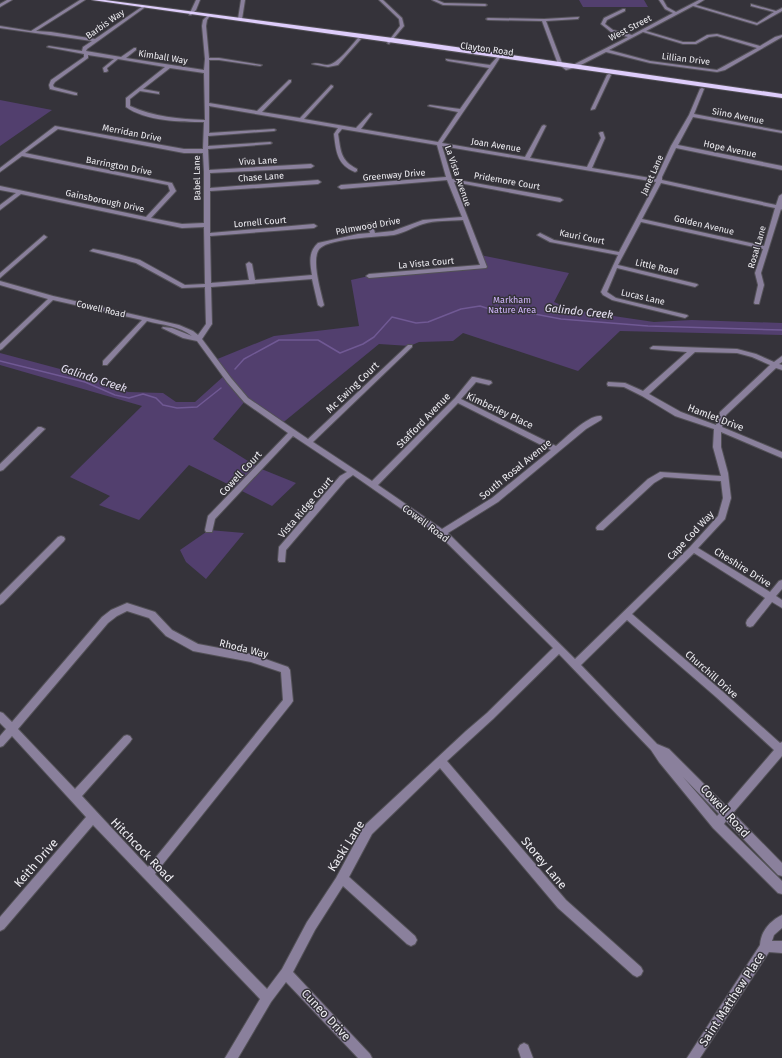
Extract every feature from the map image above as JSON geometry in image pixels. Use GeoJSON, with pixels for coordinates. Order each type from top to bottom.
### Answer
{"type":"FeatureCollection","features":[{"type":"Feature","properties":{"kind":"main road","name":"Clayton Road"},"geometry":{"type":"LineString","coordinates":[[94,0],[190,14],[240,19],[373,38],[391,42]]}},
{"type":"Feature","properties":{"kind":"main road","name":"Clayton Road"},"geometry":{"type":"LineString","coordinates":[[208,16],[359,39],[498,57],[544,62],[559,62],[597,70],[782,96]]}},
{"type":"Feature","properties":{"kind":"main road","name":"Clayton Road"},"geometry":{"type":"LineString","coordinates":[[498,57],[566,69],[782,101]]}},
{"type":"Feature","properties":{"kind":"street"},"geometry":{"type":"LineString","coordinates":[[0,6],[10,0]]}},
{"type":"Feature","properties":{"kind":"street"},"geometry":{"type":"LineString","coordinates":[[32,32],[83,0]]}},
{"type":"Feature","properties":{"kind":"street"},"geometry":{"type":"LineString","coordinates":[[190,14],[194,10],[198,0]]}},
{"type":"Feature","properties":{"kind":"street"},"geometry":{"type":"LineString","coordinates":[[240,19],[243,0]]}},
{"type":"Feature","properties":{"kind":"street"},"geometry":{"type":"LineString","coordinates":[[381,0],[401,18],[402,24],[400,29],[391,42]]}},
{"type":"Feature","properties":{"kind":"street"},"geometry":{"type":"LineString","coordinates":[[434,0],[443,4],[485,5]]}},
{"type":"Feature","properties":{"kind":"street"},"geometry":{"type":"LineString","coordinates":[[662,0],[666,8],[676,13]]}},
{"type":"Feature","properties":{"kind":"street","name":"West Street"},"geometry":{"type":"LineString","coordinates":[[566,69],[575,66],[702,0]]}},
{"type":"Feature","properties":{"kind":"street"},"geometry":{"type":"LineString","coordinates":[[692,5],[757,24],[782,9]]}},
{"type":"Feature","properties":{"kind":"street"},"geometry":{"type":"LineString","coordinates":[[752,5],[777,12]]}},
{"type":"Feature","properties":{"kind":"street","name":"Barbis Way"},"geometry":{"type":"LineString","coordinates":[[75,94],[52,88],[51,85],[53,81],[86,57],[86,53],[84,52],[85,48],[143,7]]}},
{"type":"Feature","properties":{"kind":"street"},"geometry":{"type":"LineString","coordinates":[[624,10],[605,19],[603,24],[612,30],[631,36]]}},
{"type":"Feature","properties":{"kind":"street","name":"Babel Lane"},"geometry":{"type":"LineString","coordinates":[[199,339],[209,324],[206,226],[207,172],[205,149],[207,121],[207,59],[204,26],[208,16]]}},
{"type":"Feature","properties":{"kind":"street"},"geometry":{"type":"LineString","coordinates":[[488,19],[544,20],[578,18]]}},
{"type":"Feature","properties":{"kind":"street"},"geometry":{"type":"LineString","coordinates":[[544,20],[559,62],[566,69]]}},
{"type":"Feature","properties":{"kind":"street"},"geometry":{"type":"LineString","coordinates":[[0,27],[95,40]]}},
{"type":"Feature","properties":{"kind":"street"},"geometry":{"type":"LineString","coordinates":[[373,38],[389,37],[400,29]]}},
{"type":"Feature","properties":{"kind":"street"},"geometry":{"type":"LineString","coordinates":[[642,31],[683,43],[696,42],[708,36],[717,35],[759,47]]}},
{"type":"Feature","properties":{"kind":"street"},"geometry":{"type":"LineString","coordinates":[[61,40],[66,36]]}},
{"type":"Feature","properties":{"kind":"street","name":"Lillian Drive"},"geometry":{"type":"LineString","coordinates":[[605,50],[636,60],[713,71],[723,69],[759,47],[782,36]]}},
{"type":"Feature","properties":{"kind":"street"},"geometry":{"type":"LineString","coordinates":[[314,64],[328,66],[336,64],[359,39]]}},
{"type":"Feature","properties":{"kind":"street","name":"Kimball Way"},"geometry":{"type":"LineString","coordinates":[[55,43],[49,47],[206,72]]}},
{"type":"Feature","properties":{"kind":"street"},"geometry":{"type":"LineString","coordinates":[[106,71],[105,68],[134,49]]}},
{"type":"Feature","properties":{"kind":"street","name":"La Vista Avenue"},"geometry":{"type":"LineString","coordinates":[[484,267],[449,179],[438,144],[498,57]]}},
{"type":"Feature","properties":{"kind":"street"},"geometry":{"type":"LineString","coordinates":[[207,59],[219,59],[260,65]]}},
{"type":"Feature","properties":{"kind":"street"},"geometry":{"type":"LineString","coordinates":[[448,60],[492,67]]}},
{"type":"Feature","properties":{"kind":"street"},"geometry":{"type":"LineString","coordinates":[[586,60],[589,67],[597,70]]}},
{"type":"Feature","properties":{"kind":"street"},"geometry":{"type":"LineString","coordinates":[[169,66],[128,99],[128,107],[137,112],[148,115],[192,121],[207,121]]}},
{"type":"Feature","properties":{"kind":"street"},"geometry":{"type":"LineString","coordinates":[[594,108],[609,75]]}},
{"type":"Feature","properties":{"kind":"street"},"geometry":{"type":"LineString","coordinates":[[258,113],[289,81]]}},
{"type":"Feature","properties":{"kind":"street"},"geometry":{"type":"LineString","coordinates":[[301,120],[331,86]]}},
{"type":"Feature","properties":{"kind":"street","name":"Janet Lane"},"geometry":{"type":"LineString","coordinates":[[615,266],[640,220],[659,181],[658,178],[691,114],[702,89]]}},
{"type":"Feature","properties":{"kind":"street"},"geometry":{"type":"LineString","coordinates":[[140,90],[157,93]]}},
{"type":"Feature","properties":{"kind":"street","name":"Joan Avenue"},"geometry":{"type":"LineString","coordinates":[[206,104],[659,181],[780,207]]}},
{"type":"Feature","properties":{"kind":"street"},"geometry":{"type":"LineString","coordinates":[[430,106],[461,111]]}},
{"type":"Feature","properties":{"kind":"street"},"geometry":{"type":"LineString","coordinates":[[357,130],[370,114]]}},
{"type":"Feature","properties":{"kind":"street","name":"Siino Avenue"},"geometry":{"type":"LineString","coordinates":[[691,114],[782,132]]}},
{"type":"Feature","properties":{"kind":"street"},"geometry":{"type":"LineString","coordinates":[[527,158],[544,126]]}},
{"type":"Feature","properties":{"kind":"street","name":"Merridan Drive"},"geometry":{"type":"LineString","coordinates":[[21,154],[57,127],[184,151],[205,149]]}},
{"type":"Feature","properties":{"kind":"street"},"geometry":{"type":"LineString","coordinates":[[341,127],[336,134],[340,160],[346,166],[355,170]]}},
{"type":"Feature","properties":{"kind":"street"},"geometry":{"type":"LineString","coordinates":[[206,135],[274,130]]}},
{"type":"Feature","properties":{"kind":"street"},"geometry":{"type":"LineString","coordinates":[[589,169],[603,138],[601,133]]}},
{"type":"Feature","properties":{"kind":"street","name":"Viva Lane"},"geometry":{"type":"LineString","coordinates":[[205,149],[270,143]]}},
{"type":"Feature","properties":{"kind":"street","name":"Hope Avenue"},"geometry":{"type":"LineString","coordinates":[[674,146],[782,168]]}},
{"type":"Feature","properties":{"kind":"street"},"geometry":{"type":"LineString","coordinates":[[0,170],[21,154]]}},
{"type":"Feature","properties":{"kind":"street","name":"Barrington Drive"},"geometry":{"type":"LineString","coordinates":[[21,154],[170,184],[173,191],[147,219]]}},
{"type":"Feature","properties":{"kind":"street","name":"Viva Lane"},"geometry":{"type":"LineString","coordinates":[[207,172],[311,166]]}},
{"type":"Feature","properties":{"kind":"street","name":"Greenway Drive"},"geometry":{"type":"LineString","coordinates":[[341,187],[449,179]]}},
{"type":"Feature","properties":{"kind":"street","name":"Pridemore Court"},"geometry":{"type":"LineString","coordinates":[[449,179],[560,200]]}},
{"type":"Feature","properties":{"kind":"street","name":"Chase Lane"},"geometry":{"type":"LineString","coordinates":[[206,190],[318,182]]}},
{"type":"Feature","properties":{"kind":"street","name":"Gainsborough Drive"},"geometry":{"type":"LineString","coordinates":[[0,188],[182,226],[206,226]]}},
{"type":"Feature","properties":{"kind":"street"},"geometry":{"type":"LineString","coordinates":[[0,208],[20,192]]}},
{"type":"Feature","properties":{"kind":"street","name":"Rosal Lane"},"geometry":{"type":"LineString","coordinates":[[757,303],[761,285],[758,273],[765,248],[780,207],[782,196]]}},
{"type":"Feature","properties":{"kind":"street","name":"Palmwood Drive"},"geometry":{"type":"LineString","coordinates":[[315,277],[313,254],[316,247],[329,242],[373,234],[402,231],[423,222],[464,218]]}},
{"type":"Feature","properties":{"kind":"street","name":"Golden Avenue"},"geometry":{"type":"LineString","coordinates":[[640,220],[765,248]]}},
{"type":"Feature","properties":{"kind":"street"},"geometry":{"type":"LineString","coordinates":[[370,224],[373,234]]}},
{"type":"Feature","properties":{"kind":"street","name":"Lornell Court"},"geometry":{"type":"LineString","coordinates":[[207,235],[314,226]]}},
{"type":"Feature","properties":{"kind":"street","name":"Kauri Court"},"geometry":{"type":"LineString","coordinates":[[540,235],[552,241],[621,254]]}},
{"type":"Feature","properties":{"kind":"street"},"geometry":{"type":"LineString","coordinates":[[0,276],[44,237]]}},
{"type":"Feature","properties":{"kind":"street"},"geometry":{"type":"LineString","coordinates":[[93,251],[131,259],[144,264],[173,283],[184,287],[315,277],[321,305]]}},
{"type":"Feature","properties":{"kind":"street"},"geometry":{"type":"LineString","coordinates":[[249,264],[252,282]]}},
{"type":"Feature","properties":{"kind":"street","name":"Little Road"},"geometry":{"type":"LineString","coordinates":[[615,266],[695,285]]}},
{"type":"Feature","properties":{"kind":"street","name":"Lucas Lane"},"geometry":{"type":"LineString","coordinates":[[615,266],[604,292],[605,294],[614,299],[685,316]]}},
{"type":"Feature","properties":{"kind":"street","name":"La Vista Court"},"geometry":{"type":"LineString","coordinates":[[369,276],[484,267]]}},
{"type":"Feature","properties":{"kind":"street","name":"Cowell Road"},"geometry":{"type":"LineString","coordinates":[[0,283],[50,300]]}},
{"type":"Feature","properties":{"kind":"street","name":"Cowell Road"},"geometry":{"type":"LineString","coordinates":[[0,288],[145,321],[170,329],[188,339],[199,339],[229,380],[246,400],[442,533],[559,648],[654,747],[662,759],[717,824],[782,889]]}},
{"type":"Feature","properties":{"kind":"street"},"geometry":{"type":"LineString","coordinates":[[0,348],[50,300]]}},
{"type":"Feature","properties":{"kind":"street"},"geometry":{"type":"LineString","coordinates":[[105,363],[145,321]]}},
{"type":"Feature","properties":{"kind":"street","name":"Mc Ewing Court"},"geometry":{"type":"LineString","coordinates":[[309,442],[410,346]]}},
{"type":"Feature","properties":{"kind":"street"},"geometry":{"type":"LineString","coordinates":[[653,348],[737,351],[754,355],[779,366]]}},
{"type":"Feature","properties":{"kind":"street"},"geometry":{"type":"LineString","coordinates":[[644,394],[693,350]]}},
{"type":"Feature","properties":{"kind":"street","name":"Cape Cod Way"},"geometry":{"type":"LineString","coordinates":[[575,665],[693,549],[722,517],[727,498],[725,479],[717,447],[718,428],[723,414],[779,366],[782,358]]}},
{"type":"Feature","properties":{"kind":"street","name":"Stafford Avenue"},"geometry":{"type":"LineString","coordinates":[[373,485],[457,400],[474,379],[490,383]]}},
{"type":"Feature","properties":{"kind":"street","name":"Hamlet Drive"},"geometry":{"type":"LineString","coordinates":[[610,384],[625,385],[644,394],[678,414],[718,428],[782,455]]}},
{"type":"Feature","properties":{"kind":"street","name":"Kimberley Place"},"geometry":{"type":"LineString","coordinates":[[457,400],[556,449]]}},
{"type":"Feature","properties":{"kind":"street","name":"South Rosal Avenue"},"geometry":{"type":"LineString","coordinates":[[442,533],[495,500],[583,427],[598,418]]}},
{"type":"Feature","properties":{"kind":"street"},"geometry":{"type":"LineString","coordinates":[[0,468],[41,429]]}},
{"type":"Feature","properties":{"kind":"street","name":"Cowell Court"},"geometry":{"type":"LineString","coordinates":[[209,530],[212,518],[292,432]]}},
{"type":"Feature","properties":{"kind":"street","name":"Vista Ridge Court"},"geometry":{"type":"LineString","coordinates":[[282,560],[282,549],[343,478],[352,472]]}},
{"type":"Feature","properties":{"kind":"street"},"geometry":{"type":"LineString","coordinates":[[600,528],[651,481],[663,474],[725,479]]}},
{"type":"Feature","properties":{"kind":"street"},"geometry":{"type":"LineString","coordinates":[[0,601],[61,539]]}},
{"type":"Feature","properties":{"kind":"street","name":"Cheshire Drive"},"geometry":{"type":"LineString","coordinates":[[693,549],[782,604]]}},
{"type":"Feature","properties":{"kind":"street"},"geometry":{"type":"LineString","coordinates":[[750,623],[782,583]]}},
{"type":"Feature","properties":{"kind":"street","name":"Rhoda Way"},"geometry":{"type":"LineString","coordinates":[[12,731],[105,620],[114,613],[127,607],[152,615],[169,633],[196,648],[251,658],[285,670],[288,701],[148,875]]}},
{"type":"Feature","properties":{"kind":"street","name":"Churchill Drive"},"geometry":{"type":"LineString","coordinates":[[627,615],[781,749]]}},
{"type":"Feature","properties":{"kind":"street","name":"Kaski Lane"},"geometry":{"type":"LineString","coordinates":[[231,1058],[267,998],[286,973],[311,926],[368,830],[490,716],[559,648]]}},
{"type":"Feature","properties":{"kind":"street","name":"Hitchcock Road"},"geometry":{"type":"LineString","coordinates":[[0,716],[12,731],[75,796],[93,817],[267,998]]}},
{"type":"Feature","properties":{"kind":"street"},"geometry":{"type":"LineString","coordinates":[[0,743],[12,731]]}},
{"type":"Feature","properties":{"kind":"street"},"geometry":{"type":"LineString","coordinates":[[75,796],[127,739]]}},
{"type":"Feature","properties":{"kind":"street","name":"Cowell Road"},"geometry":{"type":"LineString","coordinates":[[654,747],[666,752],[782,871]]}},
{"type":"Feature","properties":{"kind":"street"},"geometry":{"type":"LineString","coordinates":[[717,824],[781,749]]}},
{"type":"Feature","properties":{"kind":"street","name":"Storey Lane"},"geometry":{"type":"LineString","coordinates":[[441,762],[562,904],[637,971]]}},
{"type":"Feature","properties":{"kind":"street","name":"Keith Drive"},"geometry":{"type":"LineString","coordinates":[[0,925],[93,817]]}},
{"type":"Feature","properties":{"kind":"street"},"geometry":{"type":"LineString","coordinates":[[341,877],[411,940]]}},
{"type":"Feature","properties":{"kind":"street","name":"Saint Matthew Place"},"geometry":{"type":"LineString","coordinates":[[693,1058],[766,946],[765,938],[771,928],[782,921]]}},
{"type":"Feature","properties":{"kind":"street"},"geometry":{"type":"LineString","coordinates":[[766,946],[782,947]]}},
{"type":"Feature","properties":{"kind":"street","name":"Cuneo Drive"},"geometry":{"type":"LineString","coordinates":[[286,973],[366,1058]]}},
{"type":"Feature","properties":{"kind":"green space"},"geometry":{"type":"Polygon","coordinates":[[[579,0],[644,0],[648,7],[583,7],[579,0]]]}},
{"type":"Feature","properties":{"kind":"green space"},"geometry":{"type":"Polygon","coordinates":[[[0,100],[52,110],[0,146],[0,100]]]}},
{"type":"Feature","properties":{"kind":"green space","name":"Markham Nature Area"},"geometry":{"type":"Polygon","coordinates":[[[480,255],[569,273],[554,302],[573,310],[654,322],[692,320],[782,323],[782,335],[620,331],[578,371],[463,333],[453,341],[419,342],[410,346],[379,344],[280,425],[246,400],[213,439],[259,468],[296,483],[272,506],[189,465],[139,520],[99,505],[110,496],[70,477],[142,406],[0,365],[0,353],[94,378],[128,392],[163,393],[176,402],[195,402],[225,375],[215,360],[274,336],[359,326],[351,280],[369,276],[483,267],[480,255]]]}},
{"type":"Feature","properties":{"kind":"green space"},"geometry":{"type":"Polygon","coordinates":[[[209,530],[244,533],[206,579],[186,562],[180,550],[209,530]]]}},
{"type":"Feature","properties":{"kind":"waterway","name":"Galindo Creek"},"geometry":{"type":"LineString","coordinates":[[235,369],[244,359],[279,340],[318,340],[340,353],[363,344],[374,337],[392,317],[416,323],[428,322],[461,309],[480,306],[499,312],[524,312],[561,319],[648,326],[782,330]]}},
{"type":"Feature","properties":{"kind":"waterway","name":"Galindo Creek"},"geometry":{"type":"LineString","coordinates":[[0,361],[85,382],[115,395],[129,398],[143,394],[156,398],[163,405],[177,408],[197,407],[221,388]]}}]}
